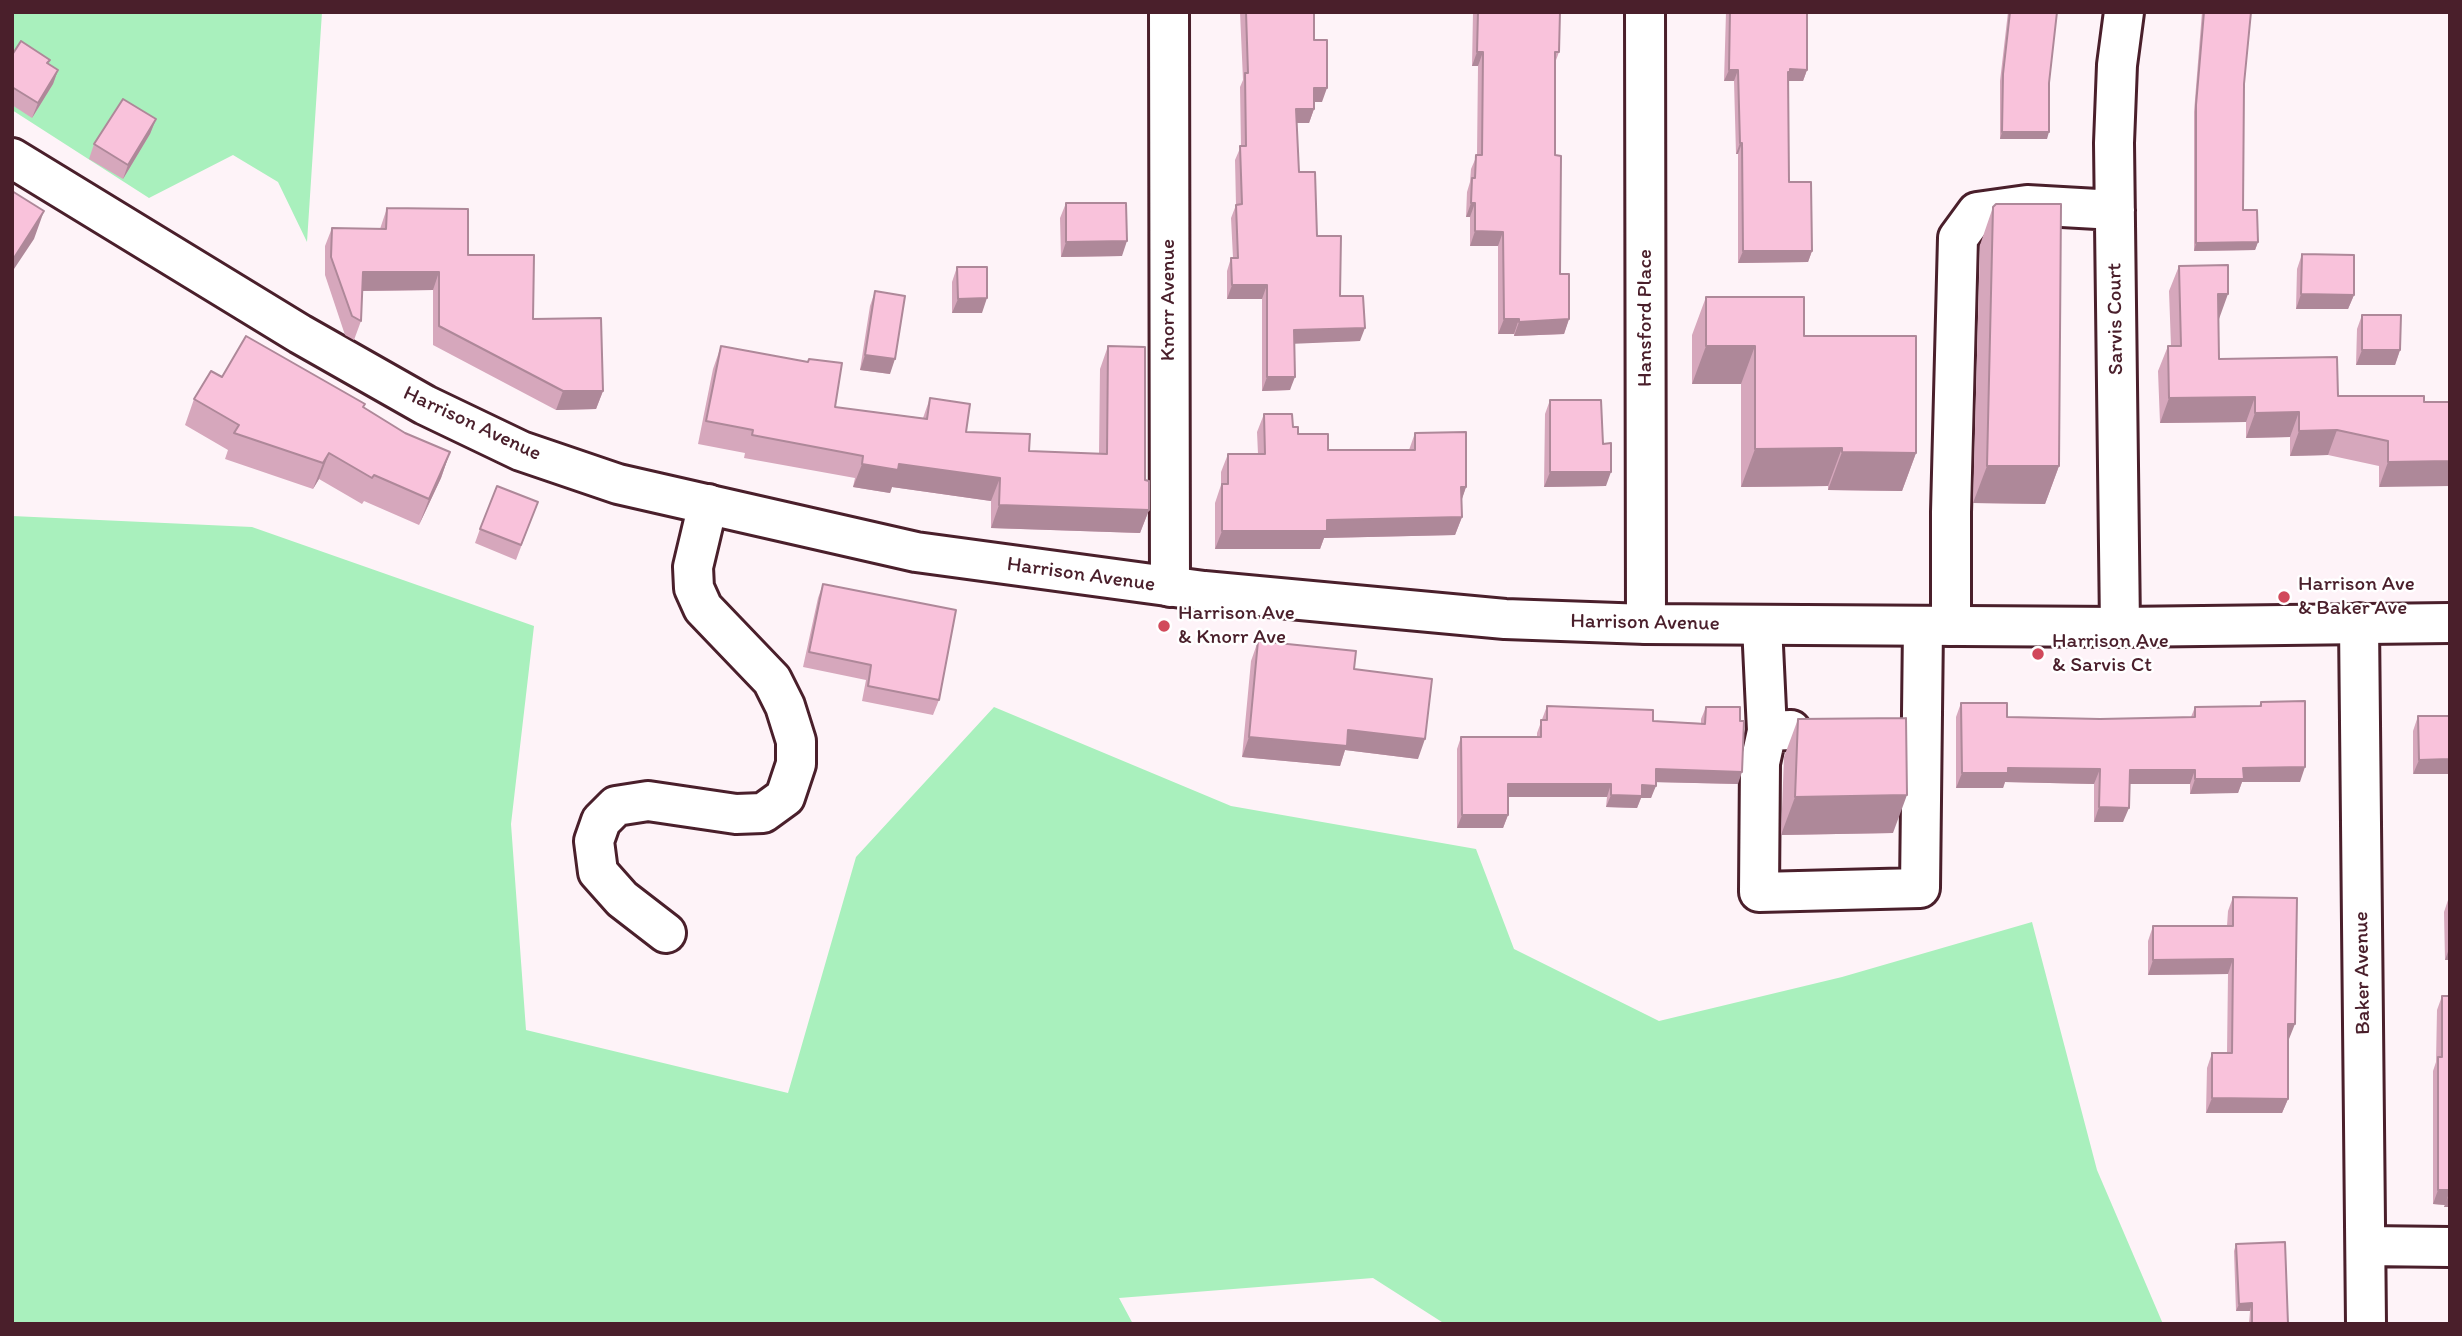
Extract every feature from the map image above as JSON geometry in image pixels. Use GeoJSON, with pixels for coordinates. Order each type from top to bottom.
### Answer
{"type":"FeatureCollection","features":[{"type":"Feature","properties":{"kind":"main road","name":"Knorr Avenue"},"geometry":{"type":"LineString","coordinates":[[1169,12],[1170,587]]}},
{"type":"Feature","properties":{"kind":"main road","name":"Hansford Place"},"geometry":{"type":"LineString","coordinates":[[1645,12],[1646,624]]}},
{"type":"Feature","properties":{"kind":"main road","name":"Sarvis Court"},"geometry":{"type":"LineString","coordinates":[[2120,627],[2114,143],[2117,65],[2124,12]]}},
{"type":"Feature","properties":{"kind":"main road","name":"Harrison Avenue"},"geometry":{"type":"LineString","coordinates":[[12,158],[300,334],[425,405],[521,451],[618,484],[916,552],[1170,587],[1506,620],[1646,624],[2120,627],[2450,623]]}},
{"type":"Feature","properties":{"kind":"main road"},"geometry":{"type":"LineString","coordinates":[[1762,625],[1767,731],[1760,763],[1759,892],[1920,888],[1922,728],[1951,512],[1958,238],[1977,212],[2026,205],[2115,210]]}},
{"type":"Feature","properties":{"kind":"main road"},"geometry":{"type":"LineString","coordinates":[[666,933],[622,899],[598,872],[594,841],[601,821],[616,806],[648,801],[736,814],[763,813],[785,797],[796,764],[796,741],[785,706],[772,680],[703,608],[694,588],[693,566],[708,505]]}},
{"type":"Feature","properties":{"kind":"main road","name":"Baker Avenue"},"geometry":{"type":"LineString","coordinates":[[2359,623],[2366,1324]]}},
{"type":"Feature","properties":{"kind":"main road"},"geometry":{"type":"LineString","coordinates":[[1883,728],[1922,728]]}},
{"type":"Feature","properties":{"kind":"main road"},"geometry":{"type":"LineString","coordinates":[[1767,731],[1832,730]]}},
{"type":"Feature","properties":{"kind":"main road"},"geometry":{"type":"LineString","coordinates":[[2365,1246],[2450,1247]]}},
{"type":"Feature","properties":{"kind":"green space"},"geometry":{"type":"Polygon","coordinates":[[[12,12],[322,12],[307,242],[278,182],[233,155],[149,198],[12,110],[12,12]]]}},
{"type":"Feature","properties":{"kind":"green space"},"geometry":{"type":"Polygon","coordinates":[[[12,516],[252,527],[534,626],[511,824],[526,1030],[788,1093],[856,857],[994,707],[1231,806],[1476,849],[1514,949],[1659,1021],[1842,977],[2032,922],[2097,1170],[2163,1324],[1445,1324],[1373,1278],[1119,1298],[1133,1324],[12,1324],[12,516]]]}},
{"type":"Feature","properties":{"kind":"building"},"geometry":{"type":"Polygon","coordinates":[[[1246,12],[1314,12],[1314,40],[1327,40],[1327,88],[1314,88],[1314,109],[1296,109],[1299,172],[1315,172],[1317,236],[1341,236],[1340,296],[1363,296],[1365,328],[1294,330],[1295,377],[1267,377],[1267,285],[1232,285],[1231,258],[1238,258],[1236,205],[1242,204],[1240,146],[1246,146],[1246,12]]]}},
{"type":"Feature","properties":{"kind":"building"},"geometry":{"type":"Polygon","coordinates":[[[1478,12],[1560,12],[1559,52],[1555,52],[1555,155],[1561,156],[1560,274],[1569,274],[1569,319],[1519,322],[1519,319],[1504,319],[1503,232],[1475,231],[1475,203],[1471,203],[1472,178],[1475,178],[1476,155],[1482,155],[1483,52],[1477,52],[1478,12]]]}},
{"type":"Feature","properties":{"kind":"building"},"geometry":{"type":"Polygon","coordinates":[[[1730,12],[1807,13],[1807,70],[1790,69],[1788,72],[1789,182],[1811,182],[1812,251],[1743,251],[1742,143],[1738,70],[1729,70],[1730,12]]]}},
{"type":"Feature","properties":{"kind":"building"},"geometry":{"type":"Polygon","coordinates":[[[2010,12],[2057,12],[2049,83],[2049,132],[2002,132],[2003,74],[2010,12]]]}},
{"type":"Feature","properties":{"kind":"building"},"geometry":{"type":"Polygon","coordinates":[[[2204,12],[2251,12],[2244,84],[2243,210],[2257,210],[2258,242],[2196,243],[2196,105],[2204,12]]]}},
{"type":"Feature","properties":{"kind":"building"},"geometry":{"type":"Polygon","coordinates":[[[21,41],[50,60],[47,63],[58,70],[38,103],[12,87],[12,55],[21,41]]]}},
{"type":"Feature","properties":{"kind":"building"},"geometry":{"type":"Polygon","coordinates":[[[123,99],[156,119],[128,165],[94,144],[123,99]]]}},
{"type":"Feature","properties":{"kind":"building"},"geometry":{"type":"Polygon","coordinates":[[[12,191],[44,211],[12,261],[12,191]]]}},
{"type":"Feature","properties":{"kind":"building"},"geometry":{"type":"Polygon","coordinates":[[[1066,203],[1126,203],[1127,241],[1066,242],[1066,203]]]}},
{"type":"Feature","properties":{"kind":"building"},"geometry":{"type":"Polygon","coordinates":[[[1996,204],[2061,204],[2059,466],[1987,466],[1993,207],[1996,204]]]}},
{"type":"Feature","properties":{"kind":"building"},"geometry":{"type":"Polygon","coordinates":[[[387,208],[468,209],[468,255],[534,255],[533,319],[601,318],[603,391],[563,391],[439,326],[439,272],[363,272],[361,321],[352,316],[331,257],[332,228],[386,229],[387,208]]]}},
{"type":"Feature","properties":{"kind":"building"},"geometry":{"type":"Polygon","coordinates":[[[2302,254],[2354,255],[2354,295],[2301,294],[2302,254]]]}},
{"type":"Feature","properties":{"kind":"building"},"geometry":{"type":"Polygon","coordinates":[[[2228,265],[2228,294],[2218,294],[2219,359],[2337,357],[2338,396],[2424,396],[2424,402],[2450,402],[2450,461],[2388,462],[2388,441],[2337,430],[2299,431],[2299,412],[2255,413],[2255,397],[2169,398],[2168,346],[2181,346],[2179,266],[2228,265]]]}},
{"type":"Feature","properties":{"kind":"building"},"geometry":{"type":"Polygon","coordinates":[[[957,267],[987,267],[987,298],[958,299],[957,267]]]}},
{"type":"Feature","properties":{"kind":"building"},"geometry":{"type":"Polygon","coordinates":[[[875,291],[905,296],[895,359],[865,355],[875,291]]]}},
{"type":"Feature","properties":{"kind":"building"},"geometry":{"type":"Polygon","coordinates":[[[1706,297],[1804,297],[1804,336],[1916,336],[1916,453],[1842,452],[1842,448],[1755,449],[1755,346],[1706,346],[1706,297]]]}},
{"type":"Feature","properties":{"kind":"building"},"geometry":{"type":"Polygon","coordinates":[[[2362,315],[2401,315],[2400,350],[2362,350],[2362,315]]]}},
{"type":"Feature","properties":{"kind":"building"},"geometry":{"type":"Polygon","coordinates":[[[246,336],[365,404],[363,407],[405,433],[450,452],[429,499],[374,475],[372,478],[329,453],[323,463],[234,433],[239,425],[194,399],[211,371],[222,377],[246,336]]]}},
{"type":"Feature","properties":{"kind":"building"},"geometry":{"type":"Polygon","coordinates":[[[721,346],[808,362],[809,359],[842,363],[835,407],[927,419],[930,398],[970,404],[966,432],[1030,434],[1029,451],[1107,454],[1108,346],[1145,347],[1145,480],[1149,481],[1149,510],[999,505],[1000,478],[899,464],[898,470],[862,464],[863,456],[752,435],[753,430],[706,421],[721,346]]]}},
{"type":"Feature","properties":{"kind":"building"},"geometry":{"type":"Polygon","coordinates":[[[1550,400],[1601,400],[1603,444],[1611,443],[1611,472],[1550,472],[1550,400]]]}},
{"type":"Feature","properties":{"kind":"building"},"geometry":{"type":"Polygon","coordinates":[[[1264,414],[1292,414],[1293,427],[1298,427],[1298,434],[1328,434],[1328,450],[1415,450],[1415,433],[1466,432],[1466,487],[1461,487],[1462,517],[1327,520],[1327,531],[1222,531],[1222,484],[1228,484],[1228,454],[1265,454],[1264,414]]]}},
{"type":"Feature","properties":{"kind":"building"},"geometry":{"type":"Polygon","coordinates":[[[497,486],[538,502],[521,545],[480,529],[497,486]]]}},
{"type":"Feature","properties":{"kind":"building"},"geometry":{"type":"Polygon","coordinates":[[[823,584],[956,610],[939,700],[868,686],[871,665],[809,652],[823,584]]]}},
{"type":"Feature","properties":{"kind":"building"},"geometry":{"type":"Polygon","coordinates":[[[1258,641],[1356,651],[1354,669],[1432,679],[1425,739],[1348,730],[1347,746],[1249,737],[1258,641]]]}},
{"type":"Feature","properties":{"kind":"building"},"geometry":{"type":"Polygon","coordinates":[[[2305,701],[2305,767],[2243,768],[2244,779],[2195,779],[2195,770],[2130,770],[2129,808],[2099,807],[2100,769],[2008,768],[2008,773],[1962,773],[1961,703],[2007,703],[2007,717],[2100,719],[2195,717],[2195,707],[2261,706],[2261,702],[2305,701]]]}},
{"type":"Feature","properties":{"kind":"building"},"geometry":{"type":"Polygon","coordinates":[[[1547,706],[1653,710],[1653,721],[1705,724],[1706,707],[1740,707],[1740,721],[1744,721],[1742,772],[1656,769],[1656,786],[1642,785],[1642,796],[1611,795],[1611,784],[1508,784],[1508,815],[1462,815],[1461,737],[1541,737],[1541,720],[1547,720],[1547,706]]]}},
{"type":"Feature","properties":{"kind":"building"},"geometry":{"type":"Polygon","coordinates":[[[2418,716],[2450,716],[2450,759],[2419,760],[2418,716]]]}},
{"type":"Feature","properties":{"kind":"building"},"geometry":{"type":"Polygon","coordinates":[[[1906,718],[1907,795],[1795,797],[1798,719],[1906,718]]]}},
{"type":"Feature","properties":{"kind":"building"},"geometry":{"type":"Polygon","coordinates":[[[2233,897],[2297,898],[2295,1024],[2288,1024],[2288,1099],[2212,1098],[2212,1053],[2232,1053],[2233,959],[2153,960],[2153,926],[2233,926],[2233,897]]]}},
{"type":"Feature","properties":{"kind":"building"},"geometry":{"type":"Polygon","coordinates":[[[2442,996],[2450,996],[2450,1190],[2438,1190],[2438,1057],[2442,1057],[2442,996]]]}},
{"type":"Feature","properties":{"kind":"building"},"geometry":{"type":"Polygon","coordinates":[[[2285,1242],[2288,1324],[2252,1324],[2252,1303],[2239,1304],[2236,1244],[2285,1242]]]}},
{"type":"Feature","properties":{"kind":"place","name":"Harrison Ave & Baker Ave"},"geometry":{"type":"Point","coordinates":[2284,597]}},
{"type":"Feature","properties":{"kind":"place","name":"Harrison Ave & Knorr Ave"},"geometry":{"type":"Point","coordinates":[1164,626]}},
{"type":"Feature","properties":{"kind":"place","name":"Harrison Ave & Sarvis Ct"},"geometry":{"type":"Point","coordinates":[2038,654]}}]}
